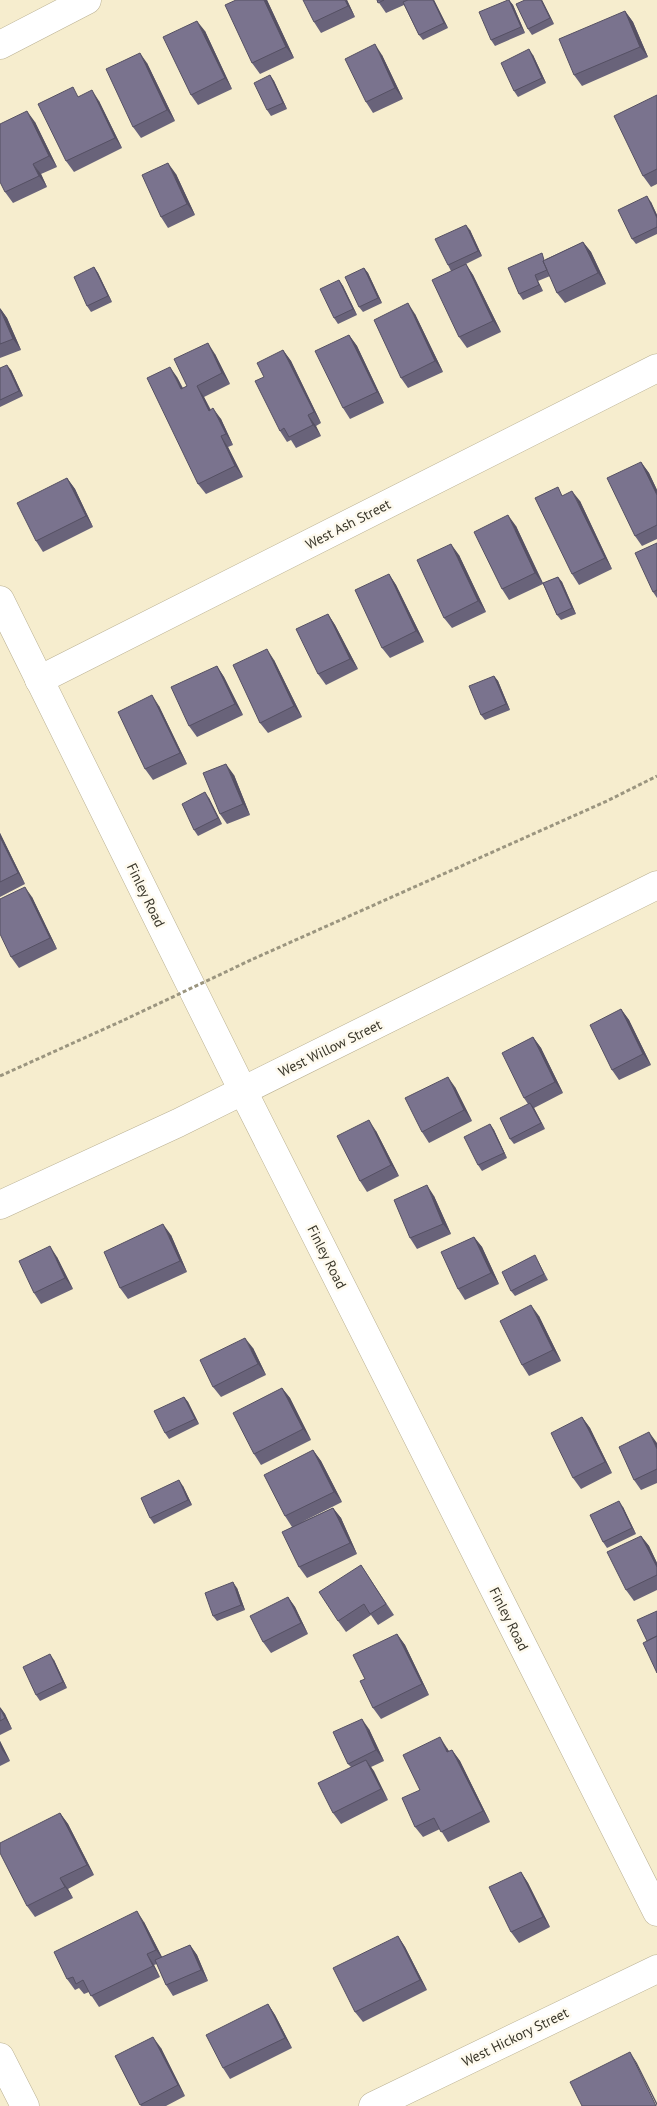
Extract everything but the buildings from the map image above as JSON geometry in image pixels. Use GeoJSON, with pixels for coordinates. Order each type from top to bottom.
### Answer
{"type":"FeatureCollection","features":[{"type":"Feature","properties":{"kind":"street"},"geometry":{"type":"LineString","coordinates":[[0,45],[87,0]]}},
{"type":"Feature","properties":{"kind":"street","name":"West Ash Street"},"geometry":{"type":"LineString","coordinates":[[39,680],[657,368]]}},
{"type":"Feature","properties":{"kind":"street","name":"Finley Road"},"geometry":{"type":"LineString","coordinates":[[0,600],[243,1091],[657,1912]]}},
{"type":"Feature","properties":{"kind":"street","name":"West Willow Street"},"geometry":{"type":"LineString","coordinates":[[0,1205],[243,1091],[657,885]]}},
{"type":"Feature","properties":{"kind":"street","name":"West Hickory Street"},"geometry":{"type":"LineString","coordinates":[[373,2106],[657,1969]]}},
{"type":"Feature","properties":{"kind":"street"},"geometry":{"type":"LineString","coordinates":[[0,2057],[25,2106]]}},
{"type":"Feature","properties":{"kind":"path"},"geometry":{"type":"LineString","coordinates":[[0,1076],[253,959],[606,801],[657,776]]}}]}
